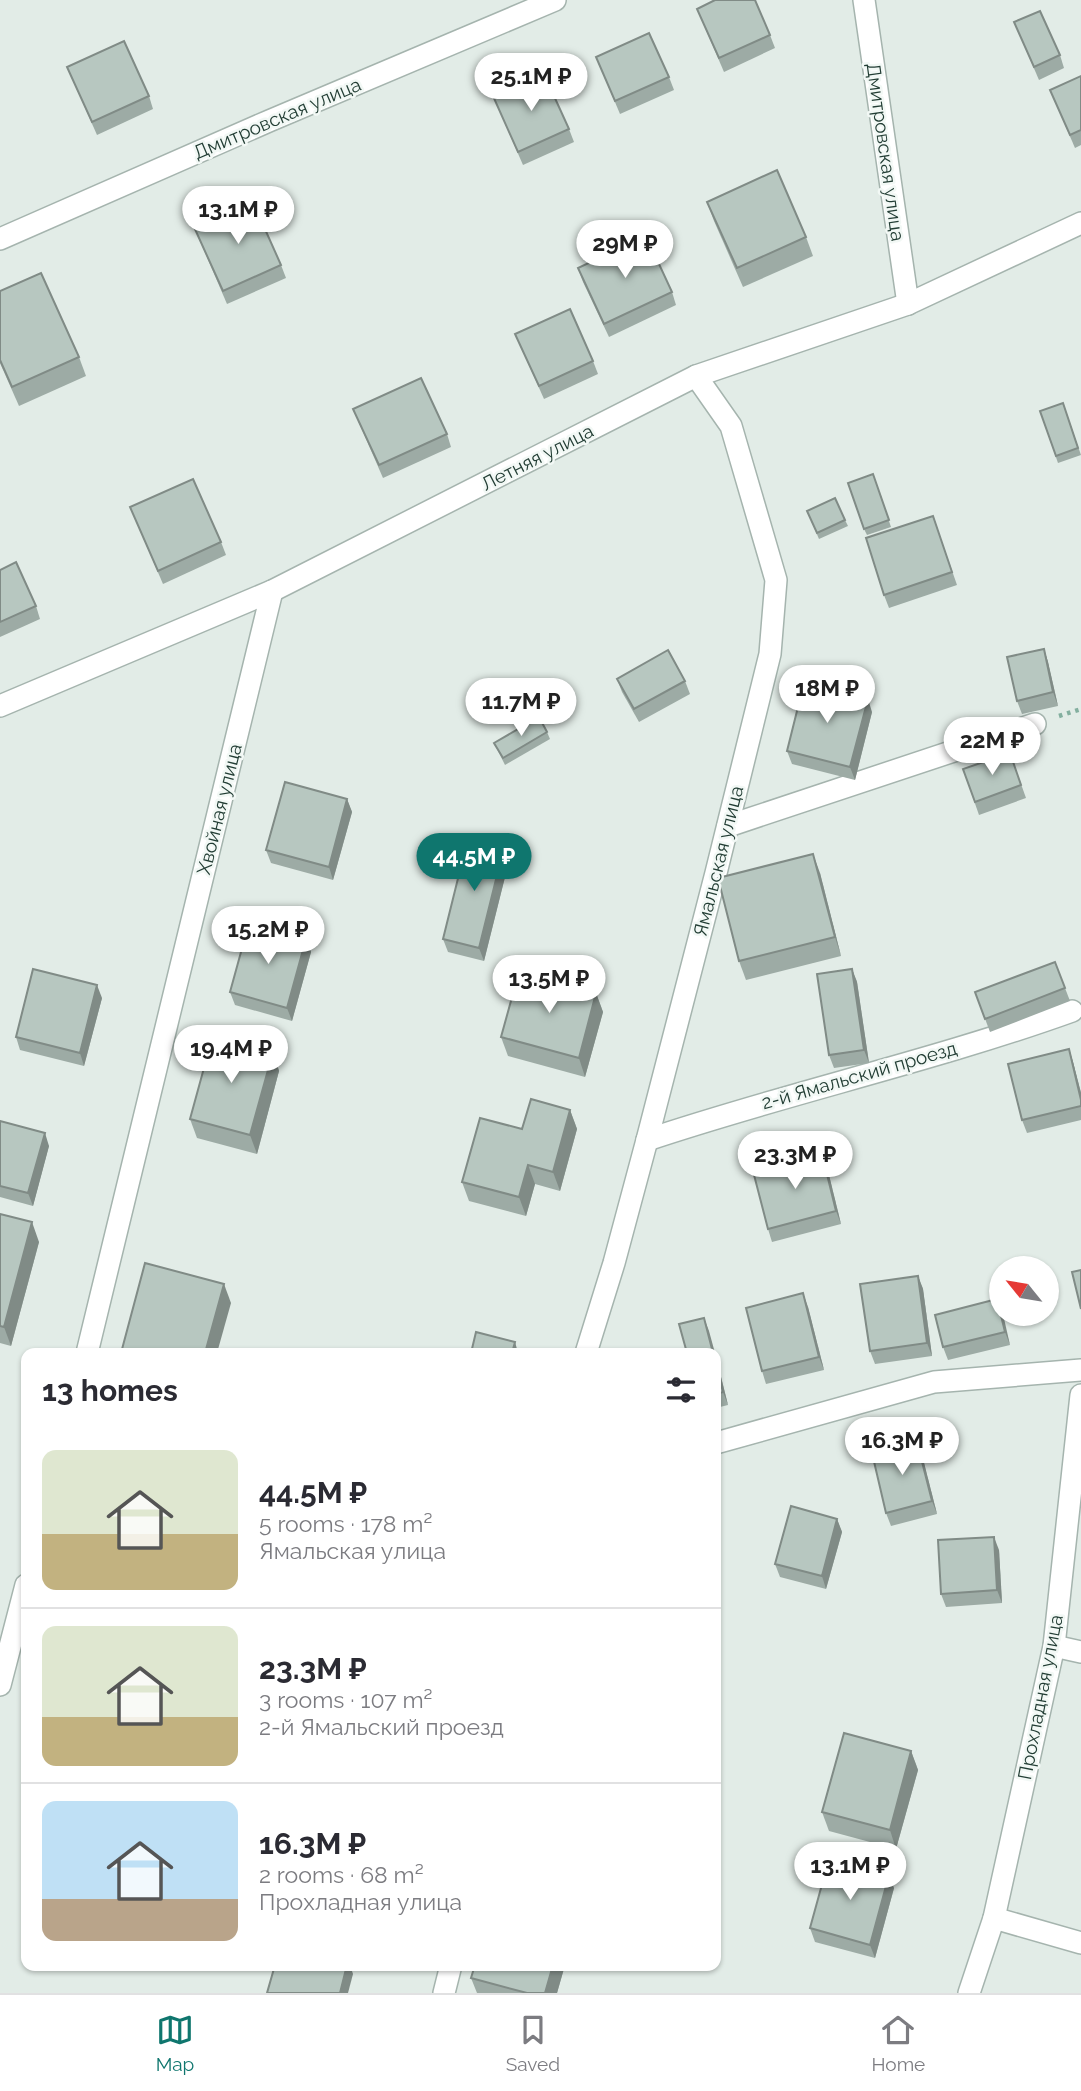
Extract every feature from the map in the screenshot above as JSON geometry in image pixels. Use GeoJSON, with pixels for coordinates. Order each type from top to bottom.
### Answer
{"type":"FeatureCollection","features":[{"type":"Feature","properties":{"kind":"street","name":"Дмитровская улица"},"geometry":{"type":"LineString","coordinates":[[0,239],[555,0]]}},
{"type":"Feature","properties":{"kind":"street","name":"Дмитровская улица"},"geometry":{"type":"LineString","coordinates":[[864,0],[908,304]]}},
{"type":"Feature","properties":{"kind":"street","name":"Летняя улица"},"geometry":{"type":"LineString","coordinates":[[0,706],[272,591],[696,376],[908,304],[1081,223]]}},
{"type":"Feature","properties":{"kind":"street","name":"Ямальская улица"},"geometry":{"type":"LineString","coordinates":[[588,1348],[614,1264],[770,654],[776,580],[730,426],[696,376]]}},
{"type":"Feature","properties":{"kind":"street","name":"Хвойная улица"},"geometry":{"type":"LineString","coordinates":[[88,1348],[272,591]]}},
{"type":"Feature","properties":{"kind":"street"},"geometry":{"type":"LineString","coordinates":[[728,826],[1035,724]]}},
{"type":"Feature","properties":{"kind":"street","name":"2-й Ямальский проезд"},"geometry":{"type":"LineString","coordinates":[[646,1140],[740,1109],[1020,1030],[1072,1011]]}},
{"type":"Feature","properties":{"kind":"street"},"geometry":{"type":"LineString","coordinates":[[721,1442],[934,1382],[1081,1370]]}},
{"type":"Feature","properties":{"kind":"street","name":"Прохладная улица"},"geometry":{"type":"LineString","coordinates":[[970,1993],[994,1918],[1054,1646],[1081,1395]]}},
{"type":"Feature","properties":{"kind":"street"},"geometry":{"type":"LineString","coordinates":[[0,1685],[21,1604]]}},
{"type":"Feature","properties":{"kind":"street"},"geometry":{"type":"LineString","coordinates":[[1054,1646],[1081,1652]]}},
{"type":"Feature","properties":{"kind":"street"},"geometry":{"type":"LineString","coordinates":[[994,1918],[1081,1943]]}},
{"type":"Feature","properties":{"kind":"street"},"geometry":{"type":"LineString","coordinates":[[444,1993],[450,1971]]}},
{"type":"Feature","properties":{"kind":"building"},"geometry":{"type":"Polygon","coordinates":[[[715,0],[755,0],[770,35],[719,58],[697,9],[715,0]]]}},
{"type":"Feature","properties":{"kind":"building"},"geometry":{"type":"Polygon","coordinates":[[[1040,11],[1060,55],[1034,67],[1014,22],[1040,11]]]}},
{"type":"Feature","properties":{"kind":"building"},"geometry":{"type":"Polygon","coordinates":[[[649,33],[669,77],[615,101],[596,57],[649,33]]]}},
{"type":"Feature","properties":{"kind":"building"},"geometry":{"type":"Polygon","coordinates":[[[124,41],[149,96],[92,122],[67,67],[124,41]]]}},
{"type":"Feature","properties":{"kind":"building"},"geometry":{"type":"Polygon","coordinates":[[[544,74],[569,129],[518,152],[493,96],[544,74]]]}},
{"type":"Feature","properties":{"kind":"building"},"geometry":{"type":"Polygon","coordinates":[[[1081,76],[1081,130],[1070,135],[1050,90],[1081,76]]]}},
{"type":"Feature","properties":{"kind":"building"},"geometry":{"type":"Polygon","coordinates":[[[777,170],[806,237],[737,268],[707,202],[777,170]]]}},
{"type":"Feature","properties":{"kind":"building"},"geometry":{"type":"Polygon","coordinates":[[[252,200],[281,265],[223,291],[194,227],[252,200]]]}},
{"type":"Feature","properties":{"kind":"building"},"geometry":{"type":"Polygon","coordinates":[[[646,236],[672,292],[604,324],[578,268],[646,236]]]}},
{"type":"Feature","properties":{"kind":"building"},"geometry":{"type":"Polygon","coordinates":[[[41,273],[79,357],[12,387],[0,360],[0,291],[41,273]]]}},
{"type":"Feature","properties":{"kind":"building"},"geometry":{"type":"Polygon","coordinates":[[[570,309],[593,361],[539,386],[515,334],[570,309]]]}},
{"type":"Feature","properties":{"kind":"building"},"geometry":{"type":"Polygon","coordinates":[[[421,378],[447,434],[379,465],[353,409],[421,378]]]}},
{"type":"Feature","properties":{"kind":"building"},"geometry":{"type":"Polygon","coordinates":[[[1063,403],[1078,448],[1056,456],[1040,411],[1063,403]]]}},
{"type":"Feature","properties":{"kind":"building"},"geometry":{"type":"Polygon","coordinates":[[[873,474],[889,520],[864,529],[848,483],[873,474]]]}},
{"type":"Feature","properties":{"kind":"building"},"geometry":{"type":"Polygon","coordinates":[[[193,479],[221,542],[158,571],[130,507],[193,479]]]}},
{"type":"Feature","properties":{"kind":"building"},"geometry":{"type":"Polygon","coordinates":[[[835,498],[845,520],[817,533],[807,511],[835,498]]]}},
{"type":"Feature","properties":{"kind":"building"},"geometry":{"type":"Polygon","coordinates":[[[933,516],[952,572],[884,595],[866,538],[933,516]]]}},
{"type":"Feature","properties":{"kind":"building"},"geometry":{"type":"Polygon","coordinates":[[[16,562],[36,606],[0,622],[0,570],[16,562]]]}},
{"type":"Feature","properties":{"kind":"building"},"geometry":{"type":"Polygon","coordinates":[[[1044,649],[1053,692],[1017,701],[1007,657],[1044,649]]]}},
{"type":"Feature","properties":{"kind":"building"},"geometry":{"type":"Polygon","coordinates":[[[668,650],[685,681],[634,709],[617,679],[668,650]]]}},
{"type":"Feature","properties":{"kind":"building"},"geometry":{"type":"Polygon","coordinates":[[[804,683],[868,699],[850,767],[787,751],[804,683]]]}},
{"type":"Feature","properties":{"kind":"building"},"geometry":{"type":"Polygon","coordinates":[[[539,717],[547,732],[503,758],[494,743],[539,717]]]}},
{"type":"Feature","properties":{"kind":"building"},"geometry":{"type":"Polygon","coordinates":[[[1010,753],[1021,785],[975,802],[963,769],[1010,753]]]}},
{"type":"Feature","properties":{"kind":"building"},"geometry":{"type":"Polygon","coordinates":[[[285,782],[347,799],[329,867],[266,850],[285,782]]]}},
{"type":"Feature","properties":{"kind":"building"},"geometry":{"type":"Polygon","coordinates":[[[468,838],[504,847],[479,948],[443,939],[468,838]]]}},
{"type":"Feature","properties":{"kind":"building"},"geometry":{"type":"Polygon","coordinates":[[[813,854],[835,937],[739,961],[718,878],[813,854]]]}},
{"type":"Feature","properties":{"kind":"building"},"geometry":{"type":"Polygon","coordinates":[[[249,923],[306,939],[287,1008],[230,992],[249,923]]]}},
{"type":"Feature","properties":{"kind":"building"},"geometry":{"type":"Polygon","coordinates":[[[1055,962],[1065,988],[985,1019],[975,992],[1055,962]]]}},
{"type":"Feature","properties":{"kind":"building"},"geometry":{"type":"Polygon","coordinates":[[[33,969],[97,985],[80,1053],[16,1037],[33,969]]]}},
{"type":"Feature","properties":{"kind":"building"},"geometry":{"type":"Polygon","coordinates":[[[852,969],[864,1050],[829,1055],[817,974],[852,969]]]}},
{"type":"Feature","properties":{"kind":"building"},"geometry":{"type":"Polygon","coordinates":[[[519,972],[596,993],[579,1058],[501,1037],[519,972]]]}},
{"type":"Feature","properties":{"kind":"building"},"geometry":{"type":"Polygon","coordinates":[[[213,1035],[273,1052],[250,1135],[190,1119],[213,1035]]]}},
{"type":"Feature","properties":{"kind":"building"},"geometry":{"type":"Polygon","coordinates":[[[1069,1049],[1081,1106],[1022,1120],[1008,1064],[1069,1049]]]}},
{"type":"Feature","properties":{"kind":"building"},"geometry":{"type":"Polygon","coordinates":[[[531,1099],[570,1110],[553,1172],[528,1165],[519,1197],[462,1182],[480,1118],[522,1129],[531,1099]]]}},
{"type":"Feature","properties":{"kind":"building"},"geometry":{"type":"Polygon","coordinates":[[[0,1121],[45,1133],[28,1193],[0,1186],[0,1121]]]}},
{"type":"Feature","properties":{"kind":"building"},"geometry":{"type":"Polygon","coordinates":[[[822,1154],[836,1211],[768,1229],[753,1171],[822,1154]]]}},
{"type":"Feature","properties":{"kind":"building"},"geometry":{"type":"Polygon","coordinates":[[[0,1214],[32,1222],[4,1327],[0,1326],[0,1214]]]}},
{"type":"Feature","properties":{"kind":"building"},"geometry":{"type":"Polygon","coordinates":[[[145,1263],[224,1284],[206,1348],[122,1348],[145,1263]]]}},
{"type":"Feature","properties":{"kind":"building"},"geometry":{"type":"Polygon","coordinates":[[[1081,1270],[1081,1309],[1072,1272],[1081,1270]]]}},
{"type":"Feature","properties":{"kind":"building"},"geometry":{"type":"Polygon","coordinates":[[[918,1276],[927,1343],[870,1351],[860,1284],[918,1276]]]}},
{"type":"Feature","properties":{"kind":"building"},"geometry":{"type":"Polygon","coordinates":[[[803,1293],[819,1357],[762,1371],[746,1308],[803,1293]]]}},
{"type":"Feature","properties":{"kind":"building"},"geometry":{"type":"Polygon","coordinates":[[[989,1301],[989,1326],[1004,1326],[1005,1332],[943,1347],[935,1315],[989,1301]]]}},
{"type":"Feature","properties":{"kind":"building"},"geometry":{"type":"Polygon","coordinates":[[[704,1318],[712,1348],[686,1348],[679,1324],[704,1318]]]}},
{"type":"Feature","properties":{"kind":"building"},"geometry":{"type":"Polygon","coordinates":[[[476,1332],[515,1342],[513,1348],[472,1348],[476,1332]]]}},
{"type":"Feature","properties":{"kind":"building"},"geometry":{"type":"Polygon","coordinates":[[[917,1442],[932,1501],[886,1513],[872,1453],[917,1442]]]}},
{"type":"Feature","properties":{"kind":"building"},"geometry":{"type":"Polygon","coordinates":[[[791,1506],[837,1519],[822,1576],[775,1564],[791,1506]]]}},
{"type":"Feature","properties":{"kind":"building"},"geometry":{"type":"Polygon","coordinates":[[[994,1537],[997,1590],[941,1594],[938,1540],[994,1537]]]}},
{"type":"Feature","properties":{"kind":"building"},"geometry":{"type":"Polygon","coordinates":[[[844,1733],[911,1751],[890,1830],[822,1812],[844,1733]]]}},
{"type":"Feature","properties":{"kind":"building"},"geometry":{"type":"Polygon","coordinates":[[[829,1859],[889,1875],[870,1945],[810,1928],[829,1859]]]}},
{"type":"Feature","properties":{"kind":"building"},"geometry":{"type":"Polygon","coordinates":[[[273,1971],[346,1971],[340,1993],[267,1993],[273,1971]]]}},
{"type":"Feature","properties":{"kind":"building"},"geometry":{"type":"Polygon","coordinates":[[[473,1971],[551,1971],[545,1993],[527,1993],[471,1978],[473,1971]]]}}]}
